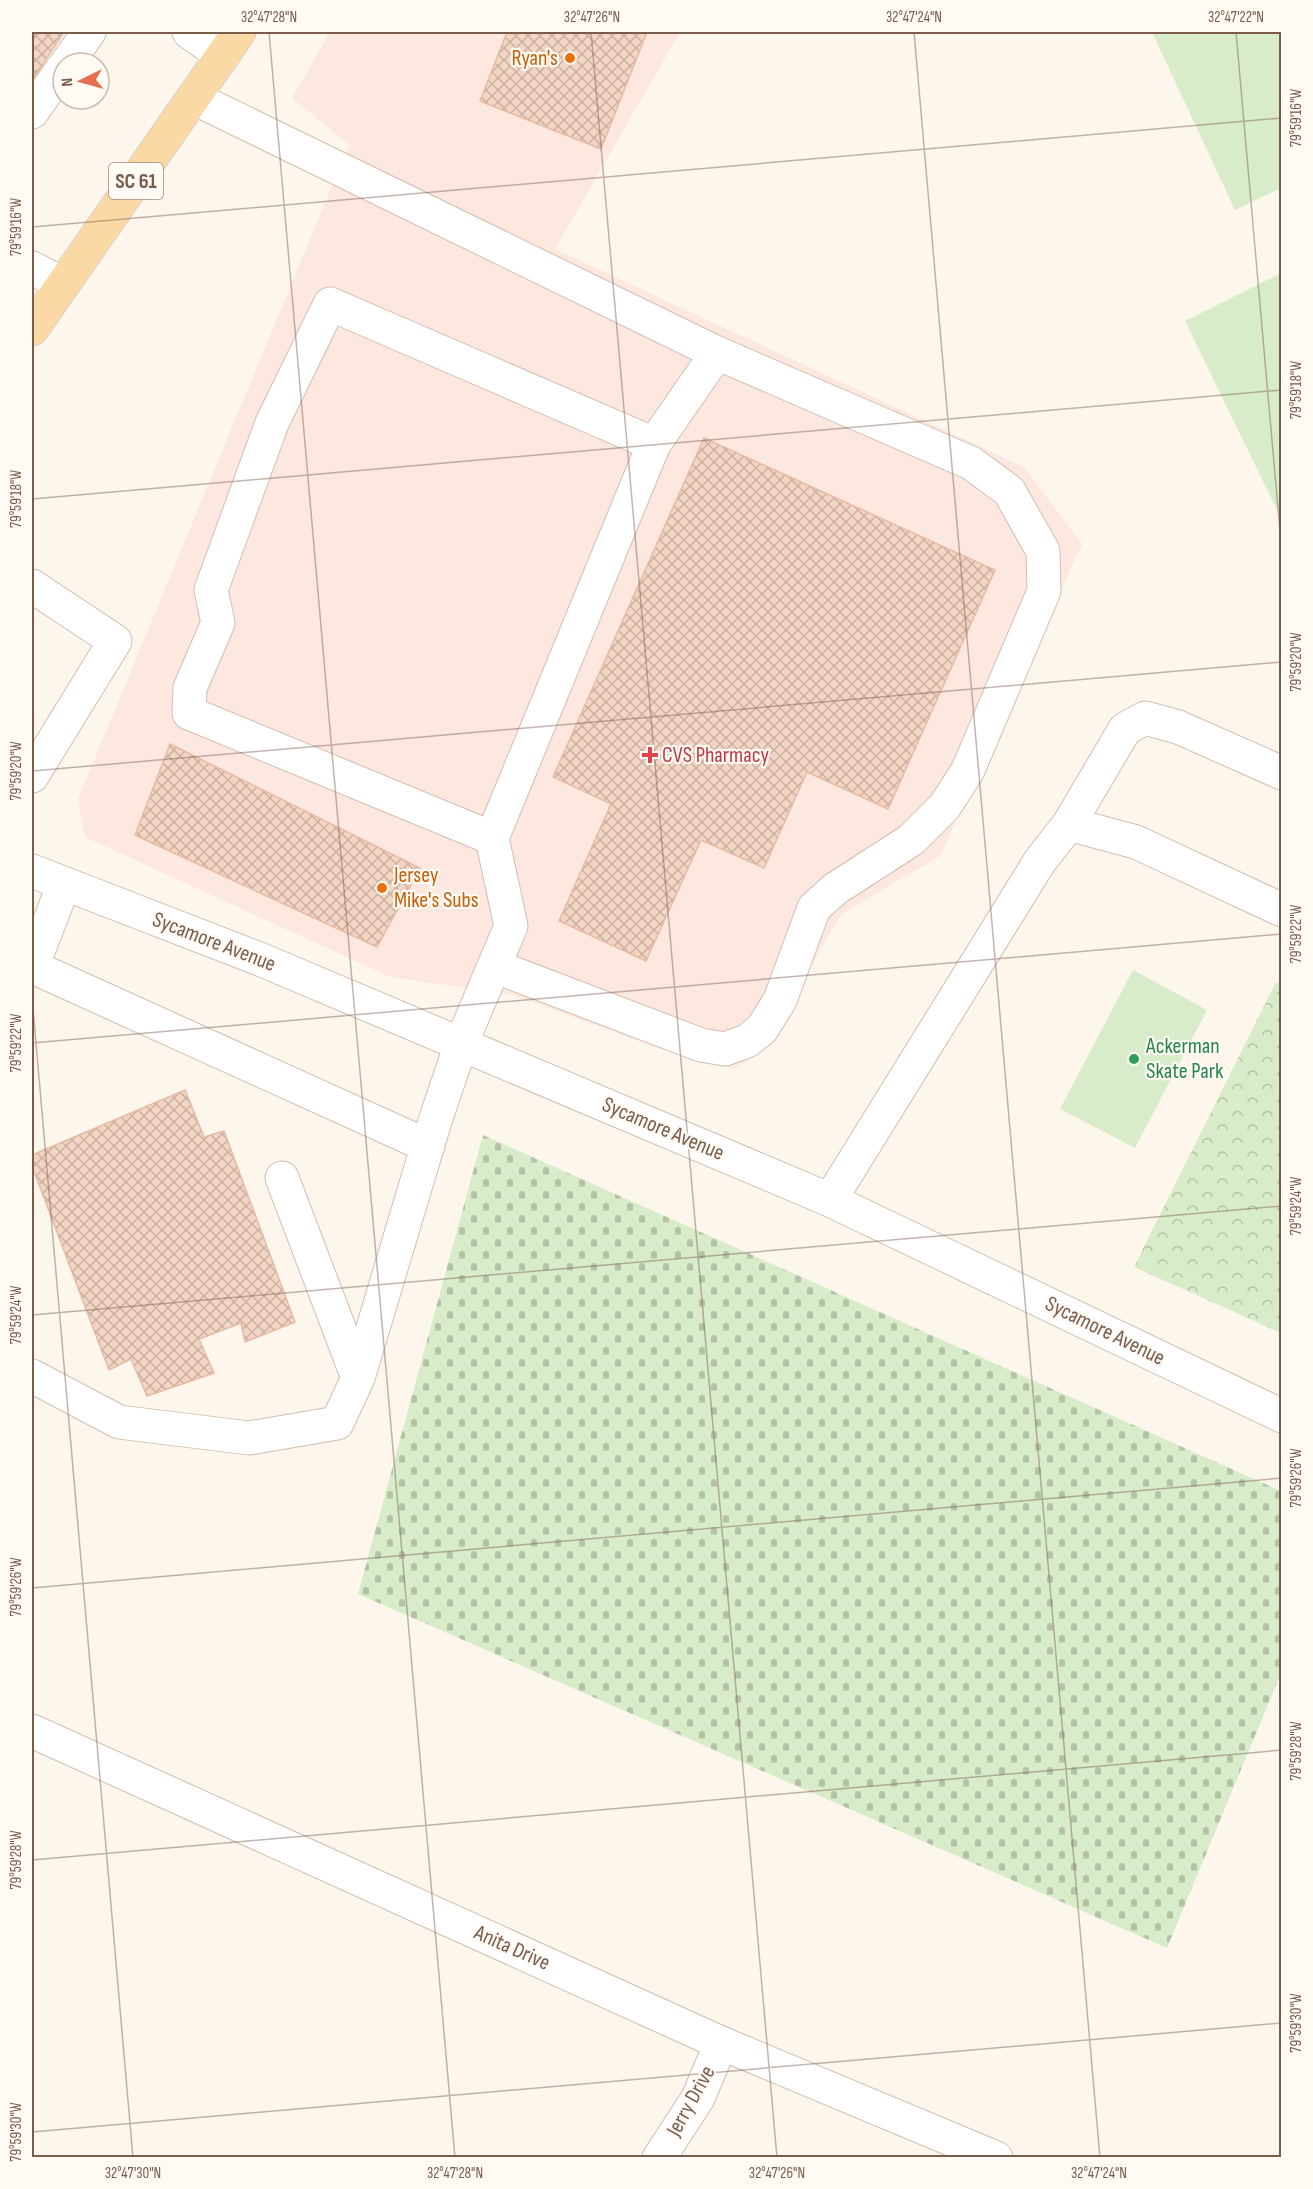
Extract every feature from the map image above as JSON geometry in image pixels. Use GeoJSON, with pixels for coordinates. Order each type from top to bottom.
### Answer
{"type":"FeatureCollection","features":[{"type":"Feature","properties":{"kind":"main road","name":"SC 61"},"geometry":{"type":"LineString","coordinates":[[32,329],[231,44]]}},
{"type":"Feature","properties":{"kind":"street"},"geometry":{"type":"LineString","coordinates":[[76,51],[89,32]]}},
{"type":"Feature","properties":{"kind":"street"},"geometry":{"type":"LineString","coordinates":[[189,32],[231,44]]}},
{"type":"Feature","properties":{"kind":"street"},"geometry":{"type":"LineString","coordinates":[[32,112],[51,85]]}},
{"type":"Feature","properties":{"kind":"street"},"geometry":{"type":"LineString","coordinates":[[194,98],[717,353],[971,463],[1010,491],[1043,551],[1044,591],[968,770],[945,806],[911,840],[835,889],[814,908],[780,1000],[762,1029],[747,1041],[725,1049],[701,1045],[494,966]]}},
{"type":"Feature","properties":{"kind":"street"},"geometry":{"type":"LineString","coordinates":[[32,268],[63,284]]}},
{"type":"Feature","properties":{"kind":"street"},"geometry":{"type":"LineString","coordinates":[[492,838],[189,713],[190,688],[218,623],[211,591],[272,423],[330,304],[654,444]]}},
{"type":"Feature","properties":{"kind":"street"},"geometry":{"type":"LineString","coordinates":[[32,1376],[119,1422],[249,1438],[336,1423],[357,1378],[461,1044],[511,926],[492,838],[654,444],[717,353]]}},
{"type":"Feature","properties":{"kind":"street"},"geometry":{"type":"LineString","coordinates":[[32,586],[115,640],[32,776]]}},
{"type":"Feature","properties":{"kind":"street"},"geometry":{"type":"LineString","coordinates":[[830,1200],[1040,861],[1069,824],[1125,729],[1145,718],[1178,727],[1281,774]]}},
{"type":"Feature","properties":{"kind":"street"},"geometry":{"type":"LineString","coordinates":[[1069,824],[1136,842],[1281,909]]}},
{"type":"Feature","properties":{"kind":"street","name":"Sycamore Avenue"},"geometry":{"type":"LineString","coordinates":[[32,871],[262,960],[830,1200],[1281,1416]]}},
{"type":"Feature","properties":{"kind":"street"},"geometry":{"type":"LineString","coordinates":[[64,884],[32,967],[428,1146]]}},
{"type":"Feature","properties":{"kind":"street"},"geometry":{"type":"LineString","coordinates":[[282,1178],[357,1378]]}},
{"type":"Feature","properties":{"kind":"street","name":"Anita Drive"},"geometry":{"type":"LineString","coordinates":[[32,1731],[721,2043],[996,2157]]}},
{"type":"Feature","properties":{"kind":"street","name":"Jerry Drive"},"geometry":{"type":"LineString","coordinates":[[659,2157],[698,2098],[721,2043]]}},
{"type":"Feature","properties":{"kind":"shaded area"},"geometry":{"type":"Polygon","coordinates":[[[330,32],[680,32],[555,249],[1024,467],[1082,544],[940,856],[842,914],[804,977],[771,1045],[734,1069],[655,1047],[510,994],[390,977],[85,837],[78,799],[349,145],[292,98],[330,32]]]}},
{"type":"Feature","properties":{"kind":"green space"},"geometry":{"type":"Polygon","coordinates":[[[1152,32],[1281,32],[1281,188],[1235,210],[1152,32]]]}},
{"type":"Feature","properties":{"kind":"green space"},"geometry":{"type":"Polygon","coordinates":[[[1281,273],[1281,518],[1185,321],[1281,273]]]}},
{"type":"Feature","properties":{"kind":"green space","name":"Ackerman Skate Park"},"geometry":{"type":"Polygon","coordinates":[[[1133,970],[1207,1010],[1135,1148],[1060,1109],[1133,970]]]}},
{"type":"Feature","properties":{"kind":"green space"},"geometry":{"type":"Polygon","coordinates":[[[1276,982],[1282,984],[1281,1333],[1134,1267],[1276,982]]]}},
{"type":"Feature","properties":{"kind":"green space"},"geometry":{"type":"Polygon","coordinates":[[[483,1135],[1281,1491],[1281,1673],[1167,1948],[358,1594],[483,1135]]]}},
{"type":"Feature","properties":{"kind":"building"},"geometry":{"type":"Polygon","coordinates":[[[32,32],[64,32],[51,51],[32,81],[32,32]]]}},
{"type":"Feature","properties":{"kind":"building"},"geometry":{"type":"Polygon","coordinates":[[[507,32],[647,32],[601,149],[480,101],[507,32]]]}},
{"type":"Feature","properties":{"kind":"building"},"geometry":{"type":"Polygon","coordinates":[[[704,438],[995,570],[888,809],[807,772],[764,868],[701,840],[646,961],[559,921],[611,804],[553,777],[704,438]]]}},
{"type":"Feature","properties":{"kind":"building"},"geometry":{"type":"Polygon","coordinates":[[[170,744],[420,868],[377,947],[135,835],[170,744]]]}},
{"type":"Feature","properties":{"kind":"building"},"geometry":{"type":"Polygon","coordinates":[[[185,1090],[204,1137],[224,1131],[295,1322],[245,1342],[241,1323],[199,1339],[214,1373],[147,1396],[131,1359],[109,1370],[32,1166],[32,1155],[185,1090]]]}},
{"type":"Feature","properties":{"kind":"place","name":"Ryan's"},"geometry":{"type":"Point","coordinates":[570,58]}},
{"type":"Feature","properties":{"kind":"place","name":"CVS Pharmacy"},"geometry":{"type":"Point","coordinates":[650,755]}},
{"type":"Feature","properties":{"kind":"place","name":"Jersey Mike's Subs"},"geometry":{"type":"Point","coordinates":[382,888]}},
{"type":"Feature","properties":{"kind":"place","name":"Ackerman Skate Park"},"geometry":{"type":"Point","coordinates":[1134,1059]}}]}
